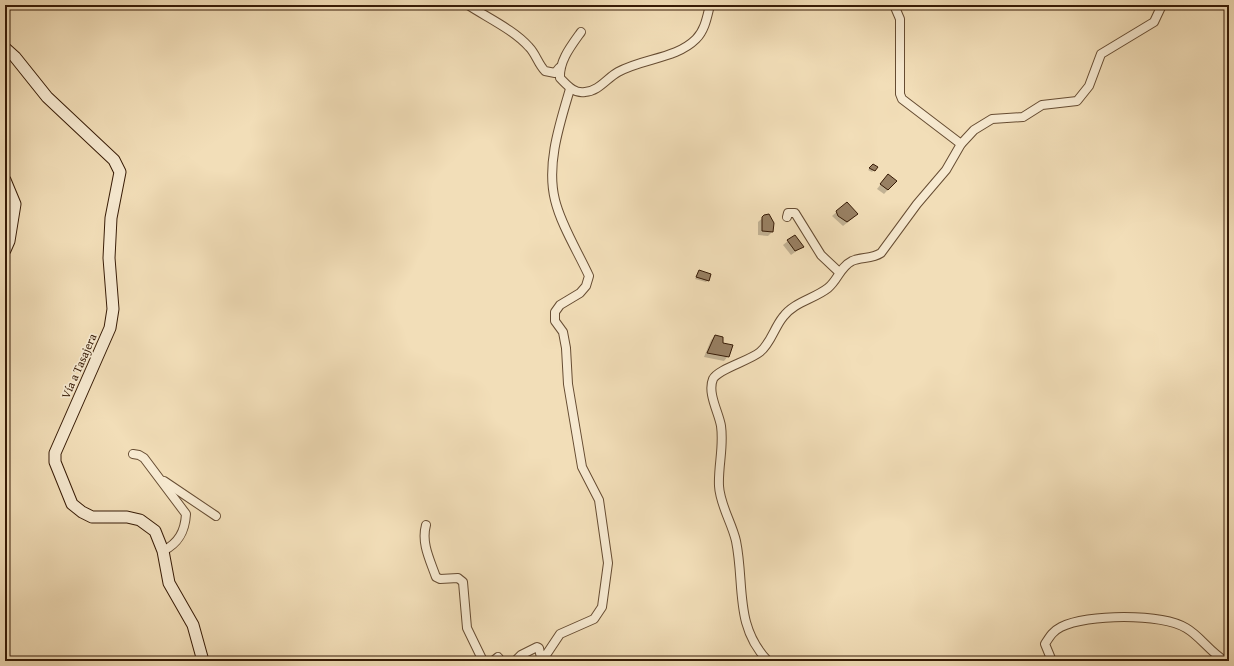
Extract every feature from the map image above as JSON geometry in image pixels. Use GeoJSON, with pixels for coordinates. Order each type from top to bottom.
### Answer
{"type":"FeatureCollection","features":[{"type":"Feature","properties":{"kind":"street"},"geometry":{"type":"LineString","coordinates":[[468,5],[496,24],[502,26],[523,42],[532,50],[545,71],[555,73],[568,50],[581,32]]}},
{"type":"Feature","properties":{"kind":"street"},"geometry":{"type":"LineString","coordinates":[[559,68],[560,78],[570,89],[580,93],[598,87],[619,72],[677,52],[696,39],[701,33],[710,5]]}},
{"type":"Feature","properties":{"kind":"street"},"geometry":{"type":"LineString","coordinates":[[894,5],[900,19],[900,94],[902,99],[906,104],[961,144]]}},
{"type":"Feature","properties":{"kind":"street"},"geometry":{"type":"LineString","coordinates":[[768,661],[756,649],[743,614],[736,542],[719,488],[719,468],[724,444],[721,425],[711,388],[713,378],[719,373],[750,359],[760,352],[768,344],[782,317],[793,307],[829,287],[839,272],[853,260],[874,257],[881,254],[917,204],[946,170],[961,144],[974,130],[992,119],[1023,117],[1042,105],[1077,101],[1089,86],[1101,54],[1154,22],[1162,5]]}},
{"type":"Feature","properties":{"kind":"street","name":"Vía a Tasajera"},"geometry":{"type":"LineString","coordinates":[[5,48],[15,57],[47,97],[114,160],[120,172],[111,218],[109,258],[113,309],[110,328],[55,453],[55,462],[72,504],[82,512],[92,517],[127,516],[140,520],[155,531],[163,551],[169,583],[192,625],[203,661]]}},
{"type":"Feature","properties":{"kind":"street"},"geometry":{"type":"LineString","coordinates":[[515,661],[521,655],[537,647],[539,648],[542,658],[544,658],[560,634],[594,619],[602,606],[608,563],[599,500],[582,467],[568,384],[566,348],[563,332],[555,321],[555,312],[560,305],[580,293],[586,286],[588,276],[554,200],[552,170],[558,130],[570,89]]}},
{"type":"Feature","properties":{"kind":"street"},"geometry":{"type":"LineString","coordinates":[[5,180],[15,204],[9,241],[5,250]]}},
{"type":"Feature","properties":{"kind":"street"},"geometry":{"type":"LineString","coordinates":[[787,217],[788,213],[795,213],[821,255],[839,272]]}},
{"type":"Feature","properties":{"kind":"street"},"geometry":{"type":"LineString","coordinates":[[132,454],[140,455],[144,458],[186,514],[185,526],[180,538],[171,547],[163,551]]}},
{"type":"Feature","properties":{"kind":"street"},"geometry":{"type":"LineString","coordinates":[[161,481],[170,484],[216,516]]}},
{"type":"Feature","properties":{"kind":"street"},"geometry":{"type":"LineString","coordinates":[[426,525],[426,550],[436,577],[440,579],[458,578],[462,582],[467,628],[483,661]]}},
{"type":"Feature","properties":{"kind":"street"},"geometry":{"type":"LineString","coordinates":[[1052,661],[1045,644],[1052,632],[1062,626],[1109,617],[1146,617],[1166,620],[1186,628],[1213,654],[1225,661]]}},
{"type":"Feature","properties":{"kind":"street"},"geometry":{"type":"LineString","coordinates":[[493,661],[498,657],[501,661]]}},
{"type":"Feature","properties":{"kind":"building"},"geometry":{"type":"Polygon","coordinates":[[[873,164],[878,167],[875,171],[869,168],[873,164]]]}},
{"type":"Feature","properties":{"kind":"building"},"geometry":{"type":"Polygon","coordinates":[[[888,174],[897,181],[888,190],[880,184],[888,174]]]}},
{"type":"Feature","properties":{"kind":"building"},"geometry":{"type":"Polygon","coordinates":[[[847,202],[858,214],[847,222],[838,216],[836,211],[847,202]]]}},
{"type":"Feature","properties":{"kind":"building"},"geometry":{"type":"Polygon","coordinates":[[[769,214],[774,223],[773,232],[762,231],[762,217],[769,214]]]}},
{"type":"Feature","properties":{"kind":"building"},"geometry":{"type":"Polygon","coordinates":[[[795,235],[804,247],[795,251],[787,240],[795,235]]]}},
{"type":"Feature","properties":{"kind":"building"},"geometry":{"type":"Polygon","coordinates":[[[699,270],[711,274],[709,281],[696,277],[699,270]]]}},
{"type":"Feature","properties":{"kind":"building"},"geometry":{"type":"Polygon","coordinates":[[[715,335],[723,337],[723,343],[733,345],[729,357],[707,353],[715,335]]]}}]}
